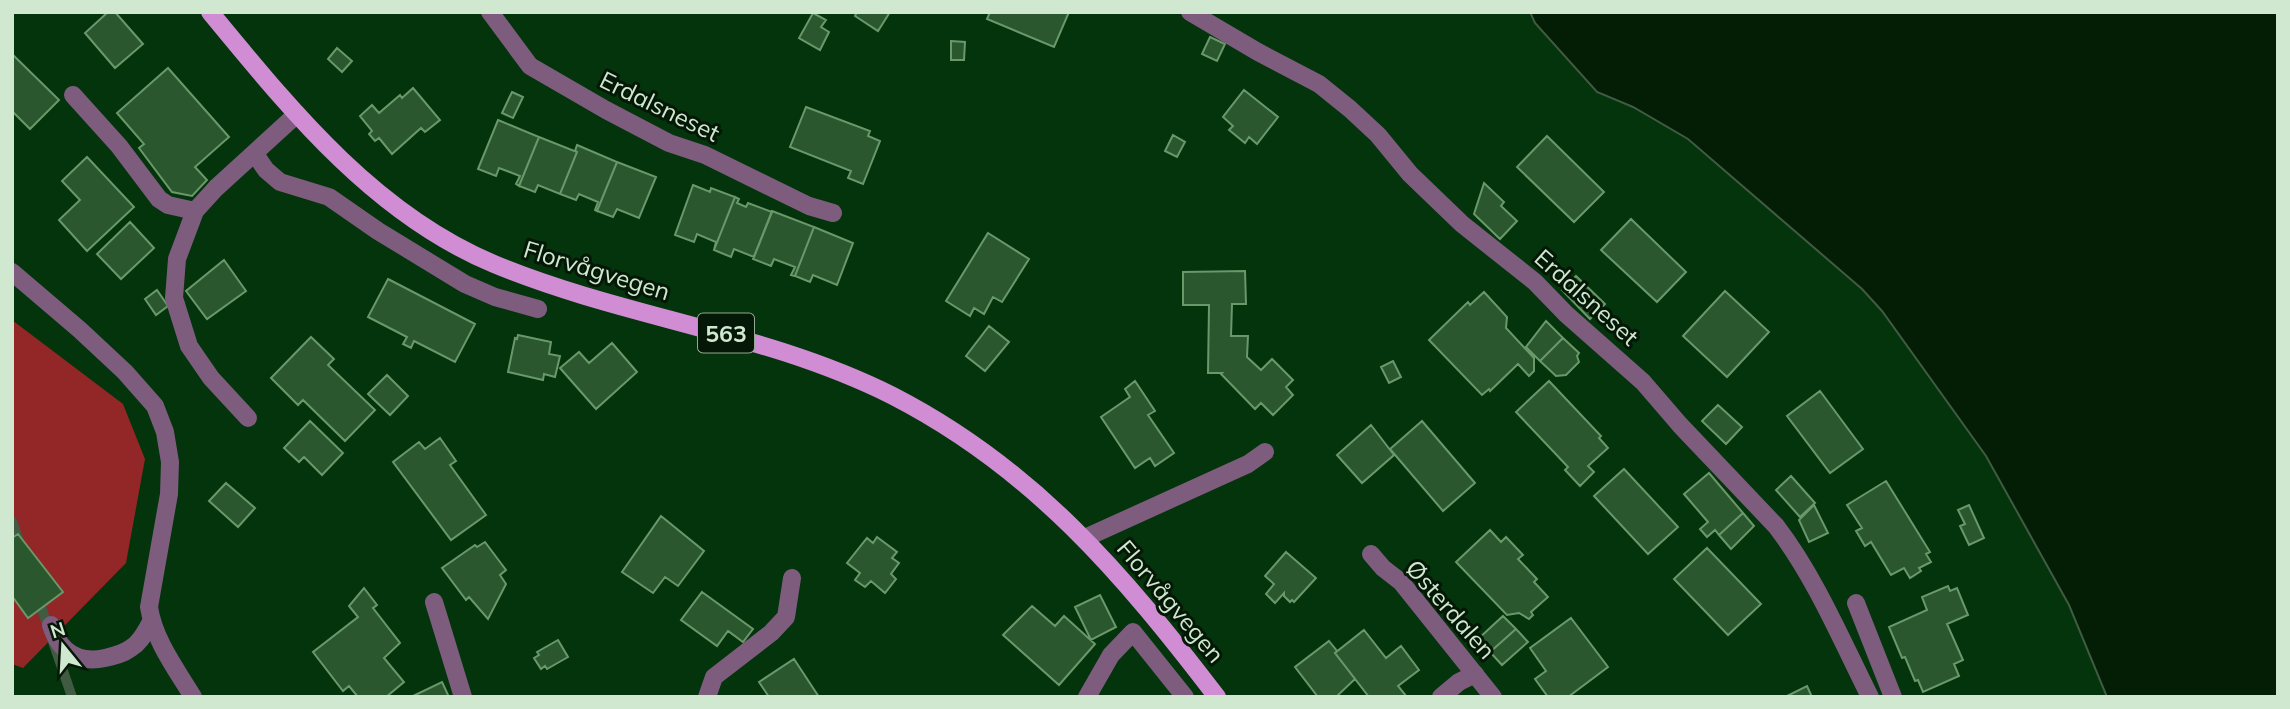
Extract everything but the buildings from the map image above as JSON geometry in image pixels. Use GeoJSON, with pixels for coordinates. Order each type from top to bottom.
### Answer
{"type":"FeatureCollection","features":[{"type":"Feature","properties":{"kind":"main road","name":"Florvågvegen"},"geometry":{"type":"LineString","coordinates":[[210,12],[322,141],[406,214],[464,248],[492,263],[542,281],[798,355],[859,380],[922,412],[988,455],[1032,489],[1086,538],[1152,612],[1217,697]]}},
{"type":"Feature","properties":{"kind":"street","name":"Erdalsneset"},"geometry":{"type":"LineString","coordinates":[[490,12],[530,66],[668,143],[705,155],[809,206],[833,213]]}},
{"type":"Feature","properties":{"kind":"street","name":"Erdalsneset"},"geometry":{"type":"LineString","coordinates":[[1190,12],[1319,84],[1350,109],[1378,135],[1410,174],[1462,224],[1526,274],[1566,314],[1643,382],[1787,541],[1870,697]]}},
{"type":"Feature","properties":{"kind":"street"},"geometry":{"type":"LineString","coordinates":[[73,95],[119,146],[159,199],[169,205],[195,211]]}},
{"type":"Feature","properties":{"kind":"street"},"geometry":{"type":"LineString","coordinates":[[248,418],[199,362],[189,346],[174,298],[177,259],[195,211],[297,114]]}},
{"type":"Feature","properties":{"kind":"street"},"geometry":{"type":"LineString","coordinates":[[255,154],[266,170],[281,182],[329,197],[378,231],[465,284],[538,309]]}},
{"type":"Feature","properties":{"kind":"street"},"geometry":{"type":"LineString","coordinates":[[12,272],[125,372],[155,406],[165,432],[170,462],[169,494],[149,607],[151,622],[193,697]]}},
{"type":"Feature","properties":{"kind":"street","name":"Florvågvegen"},"geometry":{"type":"LineString","coordinates":[[1086,538],[1248,464],[1265,452]]}},
{"type":"Feature","properties":{"kind":"street","name":"Østerdalen"},"geometry":{"type":"LineString","coordinates":[[1371,554],[1401,582],[1493,697]]}},
{"type":"Feature","properties":{"kind":"street"},"geometry":{"type":"LineString","coordinates":[[706,697],[714,677],[771,633],[786,617],[792,578]]}},
{"type":"Feature","properties":{"kind":"street"},"geometry":{"type":"LineString","coordinates":[[434,602],[463,697]]}},
{"type":"Feature","properties":{"kind":"street"},"geometry":{"type":"LineString","coordinates":[[1856,603],[1882,675],[1893,697]]}},
{"type":"Feature","properties":{"kind":"street"},"geometry":{"type":"LineString","coordinates":[[51,625],[61,646],[71,655],[80,660],[95,660],[118,655],[131,648],[142,638],[151,622]]}},
{"type":"Feature","properties":{"kind":"street","name":"Florvågvegen"},"geometry":{"type":"LineString","coordinates":[[1087,697],[1111,655],[1133,632],[1185,697]]}},
{"type":"Feature","properties":{"kind":"street"},"geometry":{"type":"LineString","coordinates":[[1441,697],[1459,682],[1475,674]]}},
{"type":"Feature","properties":{"kind":"shaded area"},"geometry":{"type":"Polygon","coordinates":[[[1530,12],[2278,12],[2278,697],[2107,697],[2069,605],[1986,456],[1882,311],[1862,289],[1688,139],[1633,107],[1597,92],[1535,23],[1530,12]]]}},
{"type":"Feature","properties":{"kind":"shaded area"},"geometry":{"type":"Polygon","coordinates":[[[12,320],[123,404],[145,459],[126,563],[23,668],[12,664],[12,320]]]}},
{"type":"Feature","properties":{"kind":"waterway"},"geometry":{"type":"LineString","coordinates":[[12,521],[21,547]]}},
{"type":"Feature","properties":{"kind":"waterway"},"geometry":{"type":"LineString","coordinates":[[38,598],[72,697]]}}]}
